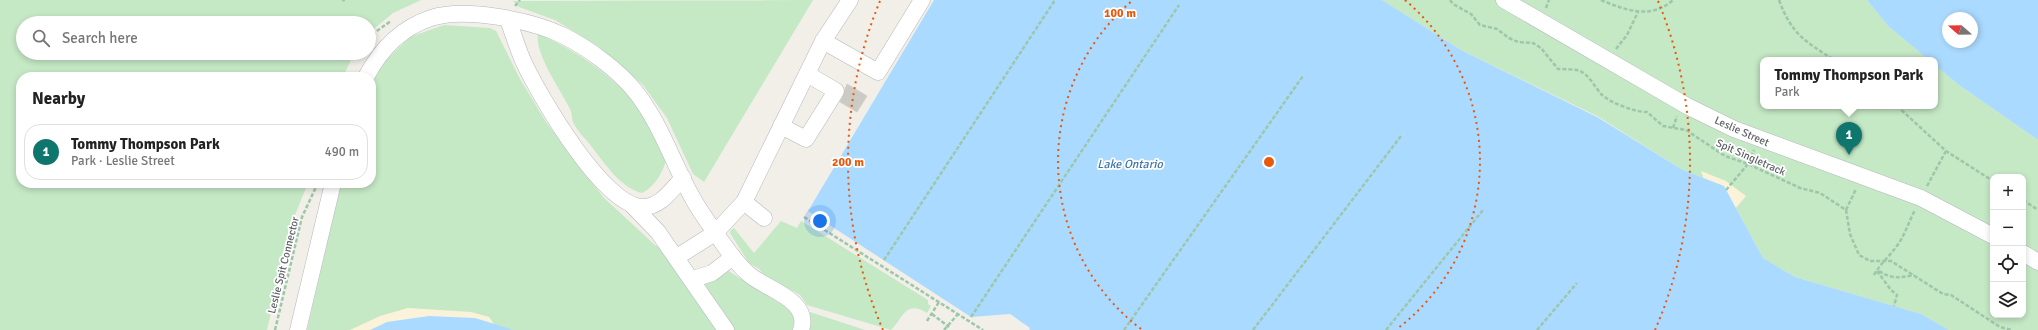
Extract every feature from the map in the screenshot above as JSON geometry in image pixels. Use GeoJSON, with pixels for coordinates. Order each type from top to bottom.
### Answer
{"type":"FeatureCollection","features":[{"type":"Feature","properties":{"kind":"street"},"geometry":{"type":"LineString","coordinates":[[677,257],[715,232],[744,202],[823,41],[850,0]]}},
{"type":"Feature","properties":{"kind":"street"},"geometry":{"type":"LineString","coordinates":[[823,41],[878,72],[922,0]]}},
{"type":"Feature","properties":{"kind":"street","name":"Leslie Street"},"geometry":{"type":"LineString","coordinates":[[1504,0],[1687,106],[1734,129],[1921,198],[1990,234]]}},
{"type":"Feature","properties":{"kind":"street"},"geometry":{"type":"LineString","coordinates":[[376,58],[390,41],[410,27],[431,18],[471,14],[535,26],[564,36],[617,72],[651,112],[692,196],[715,232],[733,257],[752,277],[798,306],[803,318],[801,330]]}},
{"type":"Feature","properties":{"kind":"street"},"geometry":{"type":"LineString","coordinates":[[508,20],[524,64],[554,117],[608,188],[632,205],[658,232],[677,257],[726,330]]}},
{"type":"Feature","properties":{"kind":"street"},"geometry":{"type":"LineString","coordinates":[[368,72],[375,60]]}},
{"type":"Feature","properties":{"kind":"street"},"geometry":{"type":"LineString","coordinates":[[781,126],[806,140],[836,91],[807,74]]}},
{"type":"Feature","properties":{"kind":"street"},"geometry":{"type":"LineString","coordinates":[[632,205],[643,207],[654,204],[663,199],[683,178]]}},
{"type":"Feature","properties":{"kind":"street"},"geometry":{"type":"LineString","coordinates":[[298,330],[332,188]]}},
{"type":"Feature","properties":{"kind":"street"},"geometry":{"type":"LineString","coordinates":[[744,202],[764,218]]}},
{"type":"Feature","properties":{"kind":"street"},"geometry":{"type":"LineString","coordinates":[[2026,255],[2038,262]]}},
{"type":"Feature","properties":{"kind":"street"},"geometry":{"type":"LineString","coordinates":[[692,279],[712,273],[733,257]]}},
{"type":"Feature","properties":{"kind":"path"},"geometry":{"type":"LineString","coordinates":[[884,260],[1055,0]]}},
{"type":"Feature","properties":{"kind":"path","name":"Spit Singletrack"},"geometry":{"type":"LineString","coordinates":[[1450,0],[1453,4],[1471,14],[1480,25],[1497,29],[1509,38],[1518,42],[1533,43],[1558,69],[1580,71],[1602,95],[1615,103],[1636,112],[1647,112],[1663,126],[1686,130],[1725,156],[1748,164],[1800,188],[1820,193],[1846,210]]}},
{"type":"Feature","properties":{"kind":"path"},"geometry":{"type":"LineString","coordinates":[[1600,0],[1638,12],[1659,9],[1673,0]]}},
{"type":"Feature","properties":{"kind":"path"},"geometry":{"type":"LineString","coordinates":[[1779,0],[1785,17],[1793,30],[1807,42],[1830,57]]}},
{"type":"Feature","properties":{"kind":"path"},"geometry":{"type":"LineString","coordinates":[[971,317],[1179,5]]}},
{"type":"Feature","properties":{"kind":"path"},"geometry":{"type":"LineString","coordinates":[[1608,60],[1627,35],[1638,12]]}},
{"type":"Feature","properties":{"kind":"path"},"geometry":{"type":"LineString","coordinates":[[1124,330],[1303,76]]}},
{"type":"Feature","properties":{"kind":"path"},"geometry":{"type":"LineString","coordinates":[[1900,109],[1946,151],[1990,180]]}},
{"type":"Feature","properties":{"kind":"path"},"geometry":{"type":"LineString","coordinates":[[1253,330],[1400,136]]}},
{"type":"Feature","properties":{"kind":"path"},"geometry":{"type":"LineString","coordinates":[[1874,275],[1883,260],[1895,248],[1907,230],[1921,198],[1946,151]]}},
{"type":"Feature","properties":{"kind":"path"},"geometry":{"type":"LineString","coordinates":[[1726,190],[1748,164]]}},
{"type":"Feature","properties":{"kind":"path"},"geometry":{"type":"LineString","coordinates":[[1858,174],[1855,194],[1846,210],[1850,234],[1859,255],[1870,261],[1892,261],[1943,294],[1951,294],[2000,327],[2012,330]]}},
{"type":"Feature","properties":{"kind":"path","name":"Leslie Spit Connector"},"geometry":{"type":"LineString","coordinates":[[275,330],[302,217],[315,188]]}},
{"type":"Feature","properties":{"kind":"path"},"geometry":{"type":"LineString","coordinates":[[2026,202],[2038,210]]}},
{"type":"Feature","properties":{"kind":"path"},"geometry":{"type":"LineString","coordinates":[[1386,330],[1483,210]]}},
{"type":"Feature","properties":{"kind":"path"},"geometry":{"type":"LineString","coordinates":[[804,217],[983,330]]}},
{"type":"Feature","properties":{"kind":"path"},"geometry":{"type":"LineString","coordinates":[[1876,270],[1888,277],[1894,278],[1914,275]]}},
{"type":"Feature","properties":{"kind":"path"},"geometry":{"type":"LineString","coordinates":[[1876,270],[1891,290],[1897,295],[1894,306]]}},
{"type":"Feature","properties":{"kind":"path"},"geometry":{"type":"LineString","coordinates":[[1537,330],[1577,283]]}},
{"type":"Feature","properties":{"kind":"path"},"geometry":{"type":"LineString","coordinates":[[928,321],[939,302]]}},
{"type":"Feature","properties":{"kind":"path"},"geometry":{"type":"LineString","coordinates":[[932,314],[949,327]]}},
{"type":"Feature","properties":{"kind":"path"},"geometry":{"type":"LineString","coordinates":[[944,330],[949,327],[958,314]]}},
{"type":"Feature","properties":{"kind":"green space"},"geometry":{"type":"Polygon","coordinates":[[[0,0],[421,0],[393,13],[376,27],[376,16],[16,16],[16,60],[351,60],[345,72],[16,72],[16,188],[306,188],[291,225],[267,330],[0,330],[0,0]]]}},
{"type":"Feature","properties":{"kind":"green space"},"geometry":{"type":"Polygon","coordinates":[[[813,0],[704,182],[693,174],[667,118],[643,85],[599,47],[555,20],[519,7],[513,1],[813,0]]]}},
{"type":"Feature","properties":{"kind":"green space"},"geometry":{"type":"Polygon","coordinates":[[[1382,0],[1867,0],[1888,26],[1925,57],[1760,57],[1760,109],[1938,109],[1938,68],[1959,85],[2038,140],[2038,330],[1949,330],[1921,314],[1795,277],[1763,258],[1724,186],[1683,170],[1597,116],[1461,50],[1382,0]]]}},
{"type":"Feature","properties":{"kind":"green space"},"geometry":{"type":"Polygon","coordinates":[[[444,25],[490,28],[496,31],[520,79],[546,122],[572,157],[604,198],[655,245],[668,252],[722,330],[514,330],[495,326],[489,317],[408,308],[350,330],[307,330],[340,188],[376,188],[376,74],[380,66],[410,37],[444,25]]]}},
{"type":"Feature","properties":{"kind":"green space"},"geometry":{"type":"Polygon","coordinates":[[[538,34],[573,51],[605,74],[619,86],[644,116],[656,135],[666,161],[657,180],[647,190],[642,193],[626,186],[619,180],[578,130],[573,122],[570,109],[544,62],[538,42],[538,34]]]}},
{"type":"Feature","properties":{"kind":"green space"},"geometry":{"type":"Polygon","coordinates":[[[781,221],[797,228],[801,221],[928,300],[928,304],[931,306],[927,313],[920,309],[909,309],[902,315],[891,330],[807,305],[800,295],[765,276],[759,269],[749,263],[730,233],[734,228],[754,253],[781,221]]]}},
{"type":"Feature","properties":{"kind":"green space"},"geometry":{"type":"Polygon","coordinates":[[[727,270],[793,312],[796,324],[792,330],[733,330],[702,281],[727,270]]]}},
{"type":"Feature","properties":{"kind":"green space"},"geometry":{"type":"Polygon","coordinates":[[[810,312],[865,330],[808,330],[810,324],[810,312]]]}},
{"type":"Feature","properties":{"kind":"sand"},"geometry":{"type":"Polygon","coordinates":[[[1701,171],[1726,181],[1746,196],[1736,208],[1710,195],[1701,171]]]}},
{"type":"Feature","properties":{"kind":"sand"},"geometry":{"type":"Polygon","coordinates":[[[408,308],[471,312],[489,317],[495,326],[475,318],[429,316],[387,322],[370,330],[350,330],[380,316],[408,308]]]}},
{"type":"Feature","properties":{"kind":"water","name":"Lake Ontario"},"geometry":{"type":"Polygon","coordinates":[[[934,0],[1382,0],[1461,50],[1597,117],[1683,170],[1724,186],[1763,258],[1795,277],[1921,314],[1949,330],[1029,330],[1030,328],[1010,314],[971,317],[808,211],[934,0]]]}},
{"type":"Feature","properties":{"kind":"water"},"geometry":{"type":"Polygon","coordinates":[[[1867,0],[2038,0],[2038,140],[1959,85],[1938,68],[1938,57],[1925,57],[1888,26],[1867,0]]]}},
{"type":"Feature","properties":{"kind":"water"},"geometry":{"type":"Polygon","coordinates":[[[429,316],[475,318],[514,330],[370,330],[387,322],[429,316]]]}},
{"type":"Feature","properties":{"kind":"building"},"geometry":{"type":"Polygon","coordinates":[[[847,84],[867,96],[857,112],[840,102],[847,84]]]}},
{"type":"Feature","properties":{"kind":"place","name":"Tommy Thompson Park"},"geometry":{"type":"Point","coordinates":[1849,155]}}]}
